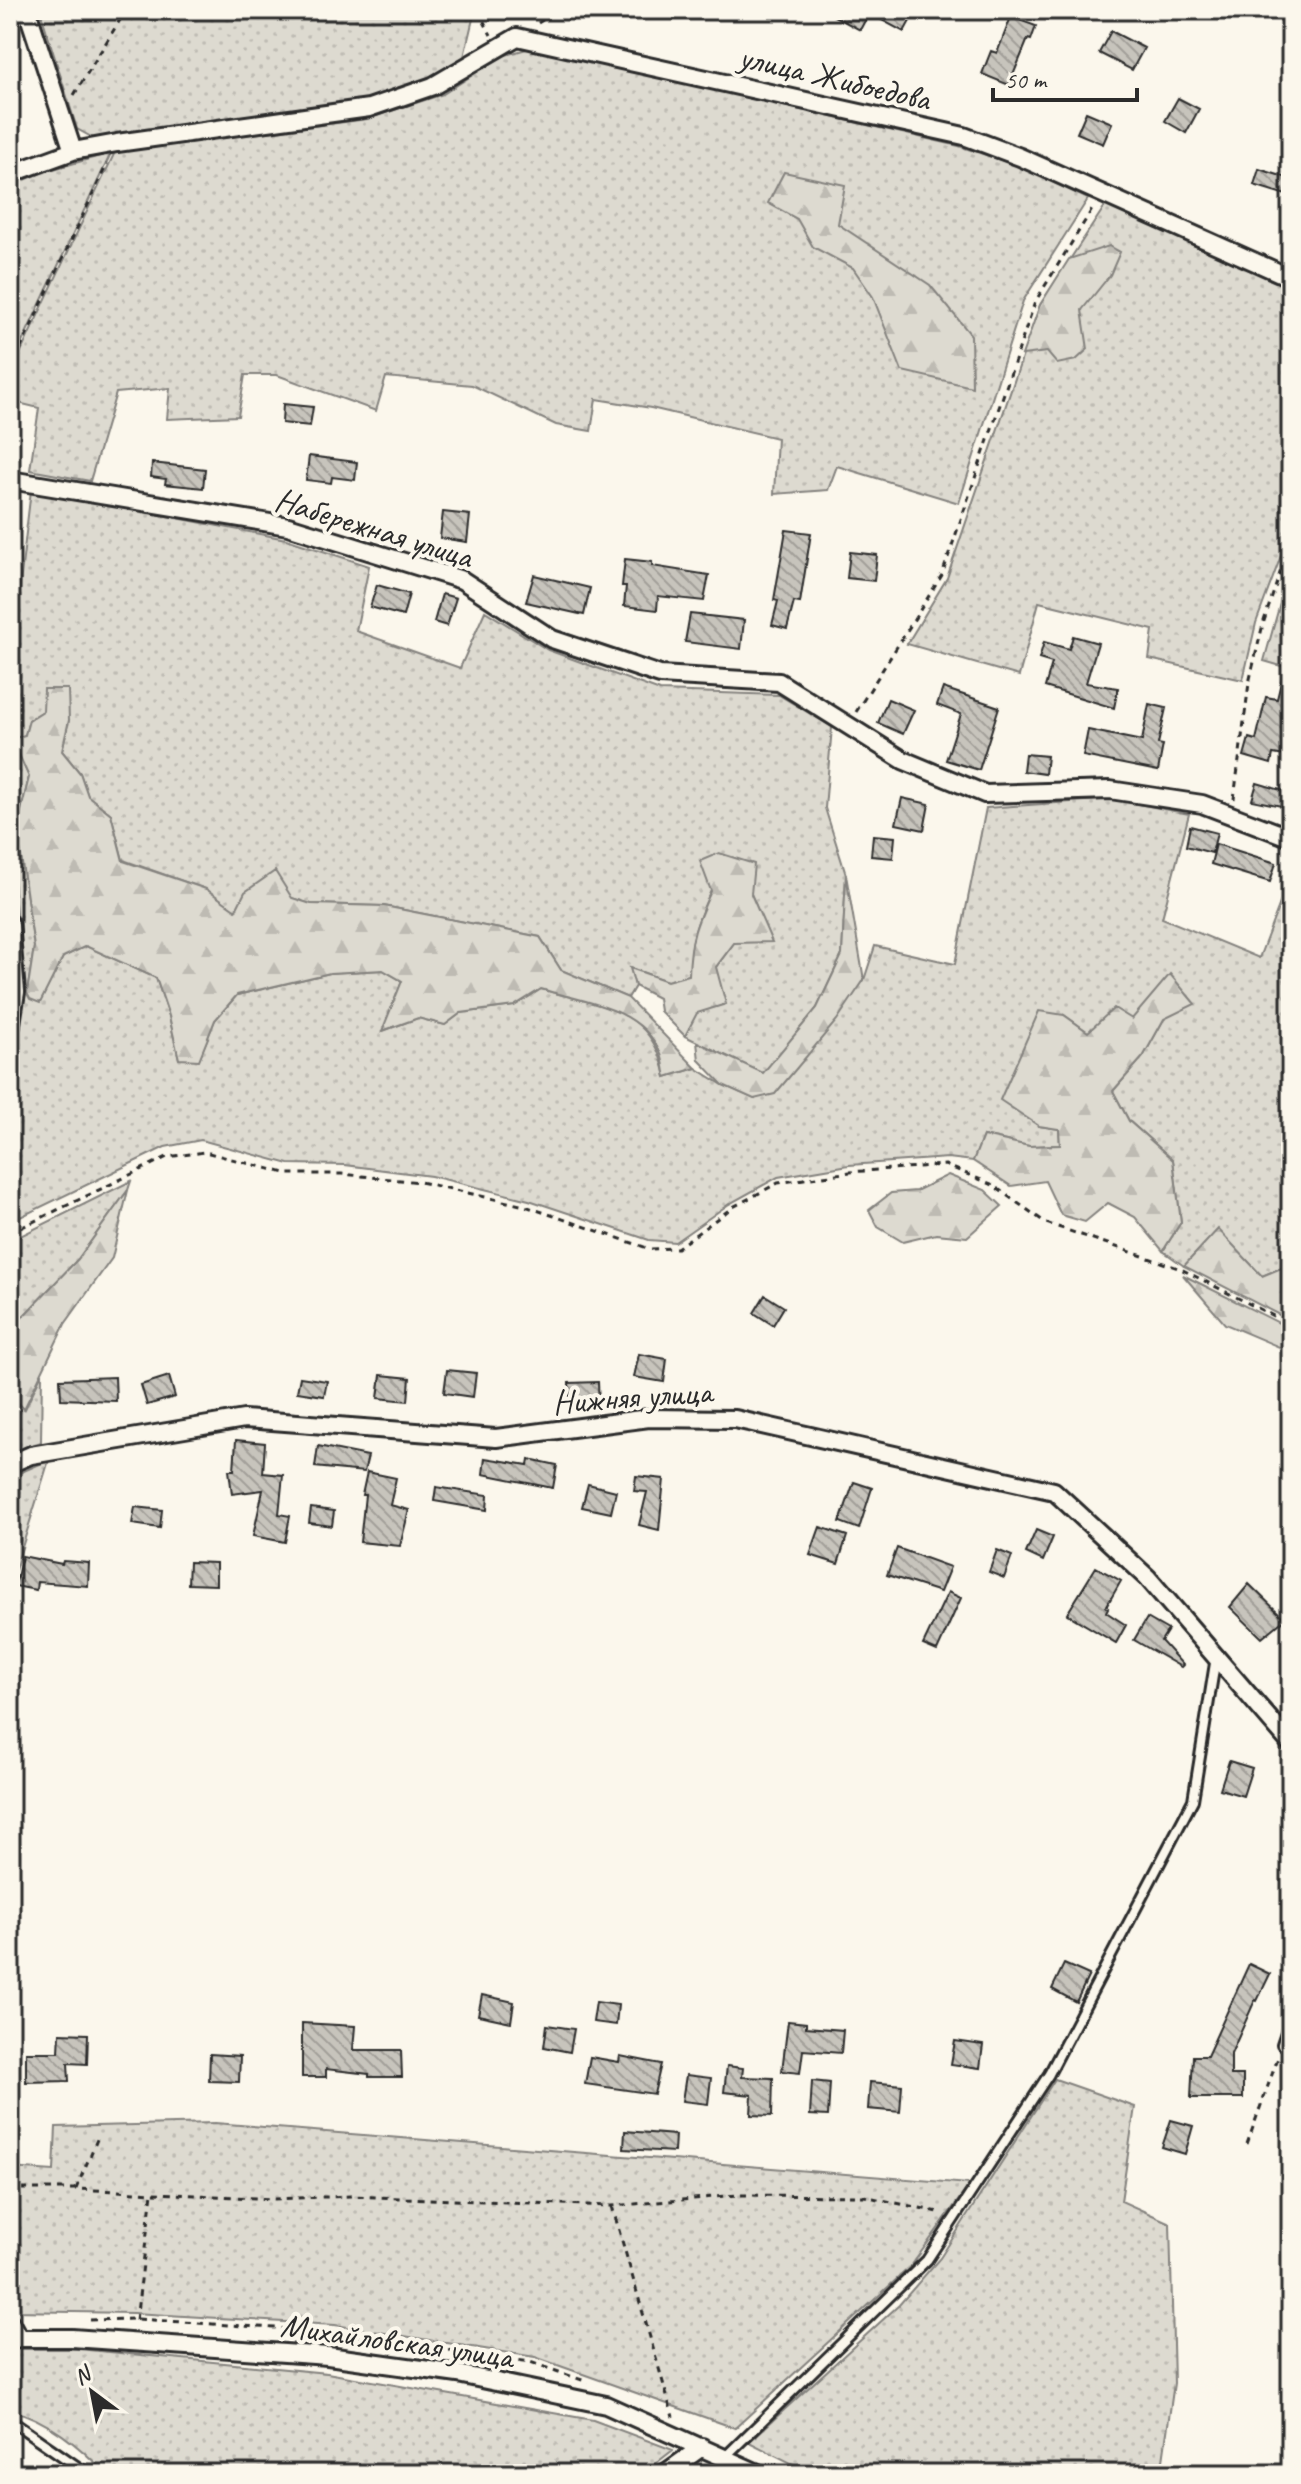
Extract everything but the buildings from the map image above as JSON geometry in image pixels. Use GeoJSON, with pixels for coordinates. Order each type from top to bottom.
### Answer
{"type":"FeatureCollection","features":[{"type":"Feature","properties":{"kind":"street"},"geometry":{"type":"LineString","coordinates":[[27,10],[73,151]]}},
{"type":"Feature","properties":{"kind":"street","name":"улица Жибоедова"},"geometry":{"type":"LineString","coordinates":[[10,174],[73,151],[369,108],[433,86],[517,37],[964,136],[1020,157],[1291,278]]}},
{"type":"Feature","properties":{"kind":"street","name":"Набережная улица"},"geometry":{"type":"LineString","coordinates":[[10,480],[288,526],[462,580],[552,639],[660,675],[779,682],[903,760],[985,794],[1110,790],[1202,804],[1291,838]]}},
{"type":"Feature","properties":{"kind":"street"},"geometry":{"type":"LineString","coordinates":[[10,924],[16,992],[10,1030]]}},
{"type":"Feature","properties":{"kind":"street","name":"Нижняя улица"},"geometry":{"type":"LineString","coordinates":[[10,1464],[31,1455],[244,1419],[496,1438],[649,1418],[735,1419],[1054,1491],[1147,1577],[1291,1744]]}},
{"type":"Feature","properties":{"kind":"street"},"geometry":{"type":"LineString","coordinates":[[10,2322],[14,2340]]}},
{"type":"Feature","properties":{"kind":"street","name":"Михайловская улица"},"geometry":{"type":"LineString","coordinates":[[14,2340],[72,2338],[328,2356],[458,2374],[606,2405],[760,2474]]}},
{"type":"Feature","properties":{"kind":"street"},"geometry":{"type":"LineString","coordinates":[[664,2474],[702,2447]]}},
{"type":"Feature","properties":{"kind":"lane"},"geometry":{"type":"LineString","coordinates":[[725,2457],[927,2260],[1049,2074],[1193,1800],[1216,1656]]}},
{"type":"Feature","properties":{"kind":"lane"},"geometry":{"type":"LineString","coordinates":[[1282,2044],[1291,2017]]}},
{"type":"Feature","properties":{"kind":"lane"},"geometry":{"type":"LineString","coordinates":[[10,2420],[88,2474]]}},
{"type":"Feature","properties":{"kind":"path"},"geometry":{"type":"LineString","coordinates":[[62,116],[126,10]]}},
{"type":"Feature","properties":{"kind":"path"},"geometry":{"type":"LineString","coordinates":[[10,371],[117,143]]}},
{"type":"Feature","properties":{"kind":"path"},"geometry":{"type":"LineString","coordinates":[[847,725],[942,575],[1035,302],[1102,194]]}},
{"type":"Feature","properties":{"kind":"path"},"geometry":{"type":"LineString","coordinates":[[1231,815],[1249,683],[1263,624],[1291,540]]}},
{"type":"Feature","properties":{"kind":"path"},"geometry":{"type":"LineString","coordinates":[[10,1233],[167,1157],[205,1152],[289,1174],[342,1174],[420,1182],[525,1206],[650,1249],[677,1248],[733,1207],[778,1183],[850,1172],[945,1165],[991,1184],[1046,1223],[1181,1269],[1291,1325]]}},
{"type":"Feature","properties":{"kind":"path"},"geometry":{"type":"LineString","coordinates":[[1247,2144],[1282,2044]]}},
{"type":"Feature","properties":{"kind":"path"},"geometry":{"type":"LineString","coordinates":[[76,2189],[98,2137]]}},
{"type":"Feature","properties":{"kind":"path"},"geometry":{"type":"LineString","coordinates":[[10,2189],[76,2189],[274,2199],[350,2196],[612,2206],[738,2195],[864,2196],[956,2216]]}},
{"type":"Feature","properties":{"kind":"path"},"geometry":{"type":"LineString","coordinates":[[135,2343],[152,2193]]}},
{"type":"Feature","properties":{"kind":"path"},"geometry":{"type":"LineString","coordinates":[[612,2206],[677,2436]]}},
{"type":"Feature","properties":{"kind":"green space"},"geometry":{"type":"Polygon","coordinates":[[[40,10],[475,10],[464,57],[429,80],[361,102],[95,139],[77,129],[40,10]]]}},
{"type":"Feature","properties":{"kind":"green space"},"geometry":{"type":"Polygon","coordinates":[[[530,48],[959,146],[1019,166],[1088,199],[1023,301],[959,503],[837,466],[828,490],[774,494],[777,438],[651,408],[596,399],[591,431],[556,425],[472,385],[386,377],[376,411],[277,375],[245,375],[238,416],[167,419],[170,388],[116,393],[90,481],[30,470],[39,408],[10,401],[10,375],[115,152],[367,119],[443,94],[502,56],[530,48]]]}},
{"type":"Feature","properties":{"kind":"green space"},"geometry":{"type":"Polygon","coordinates":[[[111,153],[10,368],[10,186],[46,171],[111,153]]]}},
{"type":"Feature","properties":{"kind":"green space"},"geometry":{"type":"Polygon","coordinates":[[[784,172],[845,185],[838,224],[930,285],[971,335],[972,387],[902,371],[873,297],[853,268],[813,247],[797,219],[768,203],[784,172]]]}},
{"type":"Feature","properties":{"kind":"green space"},"geometry":{"type":"Polygon","coordinates":[[[1107,203],[1291,284],[1291,529],[1256,623],[1243,680],[1149,659],[1153,630],[1039,602],[1019,676],[907,644],[947,578],[1040,305],[1107,203]]]}},
{"type":"Feature","properties":{"kind":"green space"},"geometry":{"type":"Polygon","coordinates":[[[1109,246],[1120,252],[1110,275],[1082,310],[1088,349],[1076,360],[1057,364],[1047,352],[1022,355],[1040,305],[1069,259],[1109,246]]]}},
{"type":"Feature","properties":{"kind":"green space"},"geometry":{"type":"Polygon","coordinates":[[[31,490],[286,539],[369,566],[356,631],[460,668],[485,611],[548,650],[660,691],[779,695],[832,727],[825,808],[846,875],[842,955],[817,1008],[763,1074],[685,1036],[716,967],[758,911],[751,894],[711,891],[695,932],[690,975],[667,981],[631,968],[635,986],[628,998],[561,970],[540,937],[384,906],[311,904],[292,898],[236,911],[205,889],[123,860],[111,814],[88,796],[80,773],[62,751],[69,720],[43,711],[29,720],[25,735],[12,740],[29,777],[17,828],[34,947],[27,993],[40,1002],[63,957],[86,946],[156,978],[179,1059],[199,1059],[215,1020],[237,995],[330,973],[383,970],[402,981],[383,1031],[418,1018],[445,1025],[461,1013],[514,1006],[541,989],[603,1006],[636,1023],[649,1036],[659,1053],[666,1077],[696,1068],[723,1085],[755,1099],[864,980],[875,946],[955,964],[986,808],[1114,799],[1189,814],[1162,918],[1259,958],[1291,874],[1291,1264],[1262,1276],[1218,1230],[1184,1266],[1163,1251],[1181,1222],[1173,1160],[1129,1121],[1113,1091],[1143,1057],[1164,1019],[1131,1020],[1088,1032],[1064,1015],[1038,1126],[1059,1129],[1060,1145],[1029,1146],[983,1136],[973,1161],[948,1158],[849,1165],[778,1177],[729,1204],[675,1242],[649,1240],[529,1200],[431,1176],[345,1165],[289,1164],[201,1140],[165,1147],[10,1222],[10,1079],[23,997],[10,843],[10,669],[31,490]]]}},
{"type":"Feature","properties":{"kind":"green space"},"geometry":{"type":"Polygon","coordinates":[[[1291,564],[1291,669],[1264,661],[1291,564]]]}},
{"type":"Feature","properties":{"kind":"green space"},"geometry":{"type":"Polygon","coordinates":[[[44,689],[68,689],[69,720],[62,751],[80,773],[88,796],[111,814],[123,861],[206,889],[236,910],[245,892],[275,871],[292,898],[311,904],[384,906],[540,937],[561,970],[628,998],[696,1068],[666,1077],[660,1052],[639,1025],[609,1008],[541,989],[514,1006],[461,1013],[445,1025],[418,1018],[382,1031],[402,981],[383,970],[330,973],[237,995],[215,1020],[199,1060],[179,1059],[156,978],[86,946],[63,957],[40,1003],[30,999],[27,993],[34,947],[17,828],[29,777],[12,739],[25,735],[29,720],[43,711],[44,689]]]}},
{"type":"Feature","properties":{"kind":"green space"},"geometry":{"type":"Polygon","coordinates":[[[719,853],[754,864],[751,894],[772,942],[734,943],[716,967],[726,1004],[697,1013],[685,1036],[660,1011],[658,998],[635,986],[630,968],[667,981],[689,975],[695,932],[711,891],[700,861],[719,853]]]}},
{"type":"Feature","properties":{"kind":"green space"},"geometry":{"type":"Polygon","coordinates":[[[846,875],[864,980],[837,1020],[775,1094],[754,1099],[723,1085],[699,1060],[697,1042],[763,1073],[817,1008],[842,955],[846,875]]]}},
{"type":"Feature","properties":{"kind":"green space"},"geometry":{"type":"Polygon","coordinates":[[[1170,974],[1195,1004],[1164,1019],[1143,1057],[1113,1091],[1129,1121],[1173,1160],[1181,1222],[1163,1251],[1135,1217],[1108,1203],[1085,1222],[1061,1215],[1045,1181],[1011,1186],[973,1161],[983,1136],[1029,1146],[1060,1145],[1059,1129],[1039,1126],[1000,1100],[1039,1011],[1064,1015],[1088,1032],[1114,1008],[1132,1019],[1170,974]]]}},
{"type":"Feature","properties":{"kind":"green space"},"geometry":{"type":"Polygon","coordinates":[[[948,1175],[985,1190],[1002,1206],[967,1237],[936,1234],[903,1242],[878,1227],[869,1210],[891,1193],[916,1191],[948,1175]]]}},
{"type":"Feature","properties":{"kind":"green space"},"geometry":{"type":"Polygon","coordinates":[[[131,1181],[128,1190],[78,1259],[10,1330],[10,1241],[131,1181]]]}},
{"type":"Feature","properties":{"kind":"green space"},"geometry":{"type":"Polygon","coordinates":[[[128,1190],[112,1258],[65,1324],[24,1409],[10,1394],[10,1330],[78,1259],[128,1190]]]}},
{"type":"Feature","properties":{"kind":"green space"},"geometry":{"type":"Polygon","coordinates":[[[1218,1229],[1262,1276],[1291,1264],[1291,1321],[1184,1266],[1218,1229]]]}},
{"type":"Feature","properties":{"kind":"green space"},"geometry":{"type":"Polygon","coordinates":[[[1183,1275],[1291,1329],[1291,1352],[1225,1324],[1183,1275]]]}},
{"type":"Feature","properties":{"kind":"green space"},"geometry":{"type":"Polygon","coordinates":[[[42,1373],[41,1442],[10,1454],[10,1394],[25,1409],[42,1373]]]}},
{"type":"Feature","properties":{"kind":"green space"},"geometry":{"type":"Polygon","coordinates":[[[49,1460],[11,1583],[10,1583],[10,1477],[49,1460]]]}},
{"type":"Feature","properties":{"kind":"green space"},"geometry":{"type":"Polygon","coordinates":[[[1055,2079],[1135,2107],[1121,2201],[1170,2223],[1174,2383],[1161,2474],[813,2474],[749,2442],[899,2305],[940,2258],[1055,2079]]]}},
{"type":"Feature","properties":{"kind":"green space"},"geometry":{"type":"Polygon","coordinates":[[[215,2123],[970,2184],[911,2266],[735,2428],[535,2357],[335,2325],[133,2313],[13,2311],[10,2307],[10,2168],[54,2171],[56,2127],[215,2123]]]}},
{"type":"Feature","properties":{"kind":"green space"},"geometry":{"type":"Polygon","coordinates":[[[19,2349],[78,2349],[327,2373],[593,2420],[673,2450],[642,2474],[106,2474],[86,2454],[50,2427],[10,2410],[10,2352],[19,2349]]]}}]}
